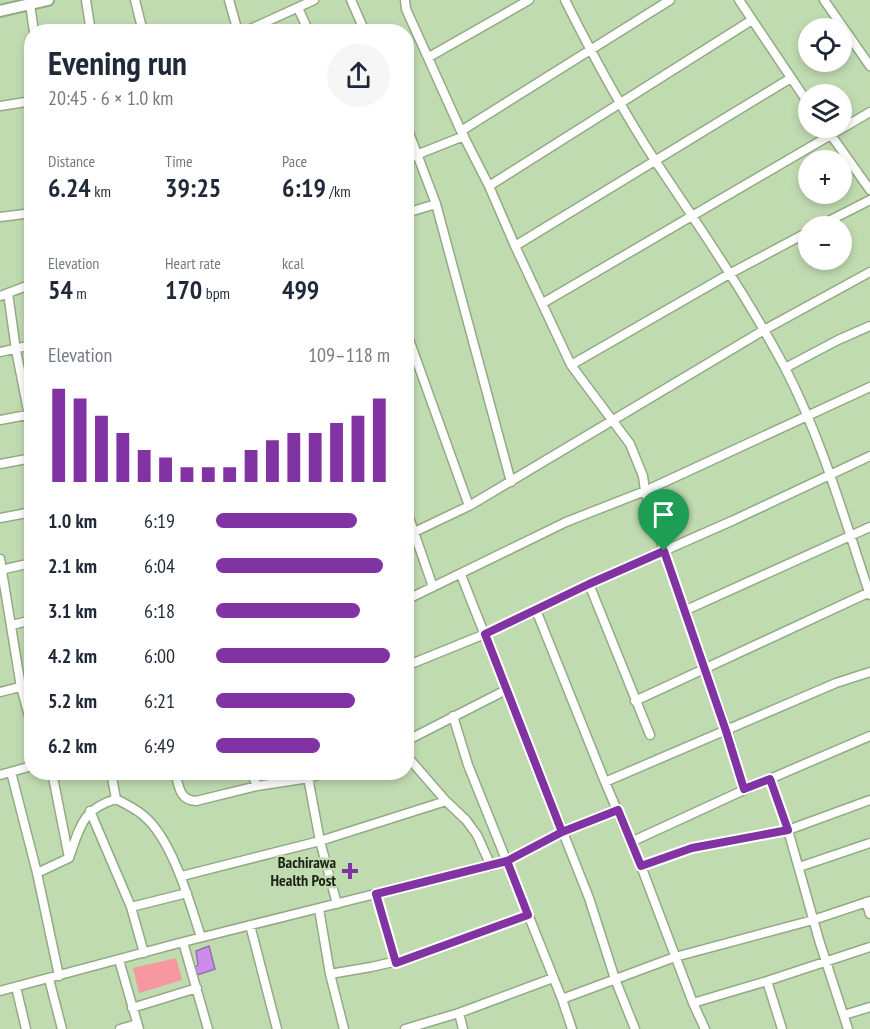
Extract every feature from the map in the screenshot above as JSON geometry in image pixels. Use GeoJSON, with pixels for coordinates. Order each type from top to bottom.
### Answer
{"type":"FeatureCollection","features":[{"type":"Feature","properties":{"kind":"street"},"geometry":{"type":"LineString","coordinates":[[0,11],[44,0]]}},
{"type":"Feature","properties":{"kind":"street"},"geometry":{"type":"LineString","coordinates":[[86,0],[90,24]]}},
{"type":"Feature","properties":{"kind":"street"},"geometry":{"type":"LineString","coordinates":[[135,0],[141,24]]}},
{"type":"Feature","properties":{"kind":"street"},"geometry":{"type":"LineString","coordinates":[[229,0],[236,24]]}},
{"type":"Feature","properties":{"kind":"street"},"geometry":{"type":"LineString","coordinates":[[262,24],[314,0]]}},
{"type":"Feature","properties":{"kind":"street"},"geometry":{"type":"LineString","coordinates":[[351,0],[362,24]]}},
{"type":"Feature","properties":{"kind":"street"},"geometry":{"type":"LineString","coordinates":[[405,0],[406,9],[413,24]]}},
{"type":"Feature","properties":{"kind":"street"},"geometry":{"type":"LineString","coordinates":[[429,57],[529,0]]}},
{"type":"Feature","properties":{"kind":"street"},"geometry":{"type":"LineString","coordinates":[[565,0],[619,103],[731,273],[785,368],[831,475],[870,593],[635,701]]}},
{"type":"Feature","properties":{"kind":"street"},"geometry":{"type":"LineString","coordinates":[[414,156],[463,133],[670,0]]}},
{"type":"Feature","properties":{"kind":"street"},"geometry":{"type":"LineString","coordinates":[[739,0],[798,88]]}},
{"type":"Feature","properties":{"kind":"street"},"geometry":{"type":"LineString","coordinates":[[824,0],[870,66]]}},
{"type":"Feature","properties":{"kind":"street"},"geometry":{"type":"LineString","coordinates":[[30,4],[33,24]]}},
{"type":"Feature","properties":{"kind":"street"},"geometry":{"type":"LineString","coordinates":[[298,8],[305,24]]}},
{"type":"Feature","properties":{"kind":"street"},"geometry":{"type":"LineString","coordinates":[[489,186],[752,20]]}},
{"type":"Feature","properties":{"kind":"street"},"geometry":{"type":"LineString","coordinates":[[414,26],[571,365],[630,444],[643,476],[645,491],[664,551],[744,789]]}},
{"type":"Feature","properties":{"kind":"street"},"geometry":{"type":"LineString","coordinates":[[515,246],[791,78]]}},
{"type":"Feature","properties":{"kind":"street"},"geometry":{"type":"LineString","coordinates":[[0,106],[24,102]]}},
{"type":"Feature","properties":{"kind":"street"},"geometry":{"type":"LineString","coordinates":[[852,120],[870,112]]}},
{"type":"Feature","properties":{"kind":"street"},"geometry":{"type":"LineString","coordinates":[[543,303],[693,215],[817,138]]}},
{"type":"Feature","properties":{"kind":"street"},"geometry":{"type":"LineString","coordinates":[[833,138],[870,190]]}},
{"type":"Feature","properties":{"kind":"street"},"geometry":{"type":"LineString","coordinates":[[414,142],[436,204],[511,482]]}},
{"type":"Feature","properties":{"kind":"street"},"geometry":{"type":"LineString","coordinates":[[839,216],[870,200]]}},
{"type":"Feature","properties":{"kind":"street"},"geometry":{"type":"LineString","coordinates":[[414,211],[436,204]]}},
{"type":"Feature","properties":{"kind":"street"},"geometry":{"type":"LineString","coordinates":[[0,217],[24,214]]}},
{"type":"Feature","properties":{"kind":"street"},"geometry":{"type":"LineString","coordinates":[[571,365],[798,237]]}},
{"type":"Feature","properties":{"kind":"street"},"geometry":{"type":"LineString","coordinates":[[416,532],[511,482],[764,330],[870,272]]}},
{"type":"Feature","properties":{"kind":"street"},"geometry":{"type":"LineString","coordinates":[[24,287],[4,295],[24,387]]}},
{"type":"Feature","properties":{"kind":"street"},"geometry":{"type":"LineString","coordinates":[[785,368],[837,340],[870,326]]}},
{"type":"Feature","properties":{"kind":"street"},"geometry":{"type":"LineString","coordinates":[[0,352],[24,348]]}},
{"type":"Feature","properties":{"kind":"street"},"geometry":{"type":"LineString","coordinates":[[414,353],[469,506]]}},
{"type":"Feature","properties":{"kind":"street"},"geometry":{"type":"LineString","coordinates":[[414,596],[567,522],[645,491],[870,387]]}},
{"type":"Feature","properties":{"kind":"street"},"geometry":{"type":"LineString","coordinates":[[0,420],[24,415]]}},
{"type":"Feature","properties":{"kind":"street"},"geometry":{"type":"LineString","coordinates":[[414,663],[485,634],[870,456]]}},
{"type":"Feature","properties":{"kind":"street"},"geometry":{"type":"LineString","coordinates":[[0,464],[24,460]]}},
{"type":"Feature","properties":{"kind":"street"},"geometry":{"type":"LineString","coordinates":[[0,518],[24,514]]}},
{"type":"Feature","properties":{"kind":"street"},"geometry":{"type":"LineString","coordinates":[[414,527],[433,587]]}},
{"type":"Feature","properties":{"kind":"street"},"geometry":{"type":"LineString","coordinates":[[684,611],[870,527]]}},
{"type":"Feature","properties":{"kind":"street"},"geometry":{"type":"LineString","coordinates":[[0,559],[24,698]]}},
{"type":"Feature","properties":{"kind":"street"},"geometry":{"type":"LineString","coordinates":[[1,569],[24,565]]}},
{"type":"Feature","properties":{"kind":"street"},"geometry":{"type":"LineString","coordinates":[[460,575],[589,898],[634,1029]]}},
{"type":"Feature","properties":{"kind":"street"},"geometry":{"type":"LineString","coordinates":[[589,584],[650,735]]}},
{"type":"Feature","properties":{"kind":"street"},"geometry":{"type":"LineString","coordinates":[[536,610],[705,1029]]}},
{"type":"Feature","properties":{"kind":"street"},"geometry":{"type":"LineString","coordinates":[[12,625],[24,622]]}},
{"type":"Feature","properties":{"kind":"street"},"geometry":{"type":"LineString","coordinates":[[605,782],[836,683],[870,672]]}},
{"type":"Feature","properties":{"kind":"street"},"geometry":{"type":"LineString","coordinates":[[0,692],[24,686]]}},
{"type":"Feature","properties":{"kind":"street"},"geometry":{"type":"LineString","coordinates":[[414,737],[506,690]]}},
{"type":"Feature","properties":{"kind":"street"},"geometry":{"type":"LineString","coordinates":[[453,716],[468,765],[572,1029]]}},
{"type":"Feature","properties":{"kind":"street"},"geometry":{"type":"LineString","coordinates":[[631,842],[744,789],[870,736]]}},
{"type":"Feature","properties":{"kind":"street"},"geometry":{"type":"LineString","coordinates":[[414,765],[466,820],[477,835],[491,866]]}},
{"type":"Feature","properties":{"kind":"street"},"geometry":{"type":"LineString","coordinates":[[0,774],[24,768]]}},
{"type":"Feature","properties":{"kind":"street"},"geometry":{"type":"LineString","coordinates":[[11,772],[37,873],[58,976]]}},
{"type":"Feature","properties":{"kind":"street"},"geometry":{"type":"LineString","coordinates":[[770,779],[788,830],[813,920],[848,1029]]}},
{"type":"Feature","properties":{"kind":"street"},"geometry":{"type":"LineString","coordinates":[[54,780],[69,858]]}},
{"type":"Feature","properties":{"kind":"street"},"geometry":{"type":"LineString","coordinates":[[112,780],[116,799]]}},
{"type":"Feature","properties":{"kind":"street"},"geometry":{"type":"LineString","coordinates":[[178,780],[182,794],[189,801],[284,780]]}},
{"type":"Feature","properties":{"kind":"street"},"geometry":{"type":"LineString","coordinates":[[254,780],[256,786]]}},
{"type":"Feature","properties":{"kind":"street"},"geometry":{"type":"LineString","coordinates":[[309,780],[320,842],[337,904]]}},
{"type":"Feature","properties":{"kind":"street"},"geometry":{"type":"LineString","coordinates":[[37,873],[69,858],[80,826],[90,811],[102,803],[116,799],[137,810],[152,824],[182,876],[201,937]]}},
{"type":"Feature","properties":{"kind":"street"},"geometry":{"type":"LineString","coordinates":[[641,866],[692,848],[788,830],[870,800]]}},
{"type":"Feature","properties":{"kind":"street"},"geometry":{"type":"LineString","coordinates":[[182,876],[320,842],[446,801]]}},
{"type":"Feature","properties":{"kind":"street"},"geometry":{"type":"LineString","coordinates":[[0,991],[201,937],[491,866],[507,861],[562,832],[618,810]]}},
{"type":"Feature","properties":{"kind":"street"},"geometry":{"type":"LineString","coordinates":[[90,811],[131,907],[144,953]]}},
{"type":"Feature","properties":{"kind":"street"},"geometry":{"type":"LineString","coordinates":[[799,867],[870,843]]}},
{"type":"Feature","properties":{"kind":"street"},"geometry":{"type":"LineString","coordinates":[[131,907],[187,893]]}},
{"type":"Feature","properties":{"kind":"street"},"geometry":{"type":"LineString","coordinates":[[376,894],[396,963]]}},
{"type":"Feature","properties":{"kind":"street"},"geometry":{"type":"LineString","coordinates":[[562,999],[675,957],[813,920],[868,901],[870,914]]}},
{"type":"Feature","properties":{"kind":"street"},"geometry":{"type":"LineString","coordinates":[[320,909],[330,974],[344,1029]]}},
{"type":"Feature","properties":{"kind":"street"},"geometry":{"type":"LineString","coordinates":[[330,974],[396,963],[528,915]]}},
{"type":"Feature","properties":{"kind":"street"},"geometry":{"type":"LineString","coordinates":[[250,925],[277,1029]]}},
{"type":"Feature","properties":{"kind":"street"},"geometry":{"type":"LineString","coordinates":[[183,942],[208,1029]]}},
{"type":"Feature","properties":{"kind":"street"},"geometry":{"type":"LineString","coordinates":[[693,1003],[870,947]]}},
{"type":"Feature","properties":{"kind":"street"},"geometry":{"type":"LineString","coordinates":[[119,960],[138,1027],[120,1029]]}},
{"type":"Feature","properties":{"kind":"street"},"geometry":{"type":"LineString","coordinates":[[405,1029],[459,1013],[553,978]]}},
{"type":"Feature","properties":{"kind":"street"},"geometry":{"type":"LineString","coordinates":[[49,979],[62,1029]]}},
{"type":"Feature","properties":{"kind":"street"},"geometry":{"type":"LineString","coordinates":[[767,981],[782,1029]]}},
{"type":"Feature","properties":{"kind":"street"},"geometry":{"type":"LineString","coordinates":[[16,987],[26,1029]]}},
{"type":"Feature","properties":{"kind":"street"},"geometry":{"type":"LineString","coordinates":[[132,1008],[197,988]]}},
{"type":"Feature","properties":{"kind":"street"},"geometry":{"type":"LineString","coordinates":[[843,1015],[870,1007]]}},
{"type":"Feature","properties":{"kind":"street"},"geometry":{"type":"LineString","coordinates":[[459,1013],[463,1029]]}},
{"type":"Feature","properties":{"kind":"shaded area"},"geometry":{"type":"Polygon","coordinates":[[[209,946],[215,969],[197,975],[196,951],[209,946]]]}},
{"type":"Feature","properties":{"kind":"shaded area"},"geometry":{"type":"Polygon","coordinates":[[[176,958],[182,980],[139,993],[133,968],[176,958]]]}},
{"type":"Feature","properties":{"kind":"place","name":"Bachirawa Health Post"},"geometry":{"type":"Point","coordinates":[350,871]}},
{"type":"Feature","properties":{"kind":"route"},"geometry":{"type":"LineString","coordinates":[[664,551],[485,634],[562,832],[507,861],[376,894],[396,963],[528,915],[507,861],[562,832],[618,810],[641,866],[692,848],[788,830],[770,779],[744,789],[664,551]]}}]}
